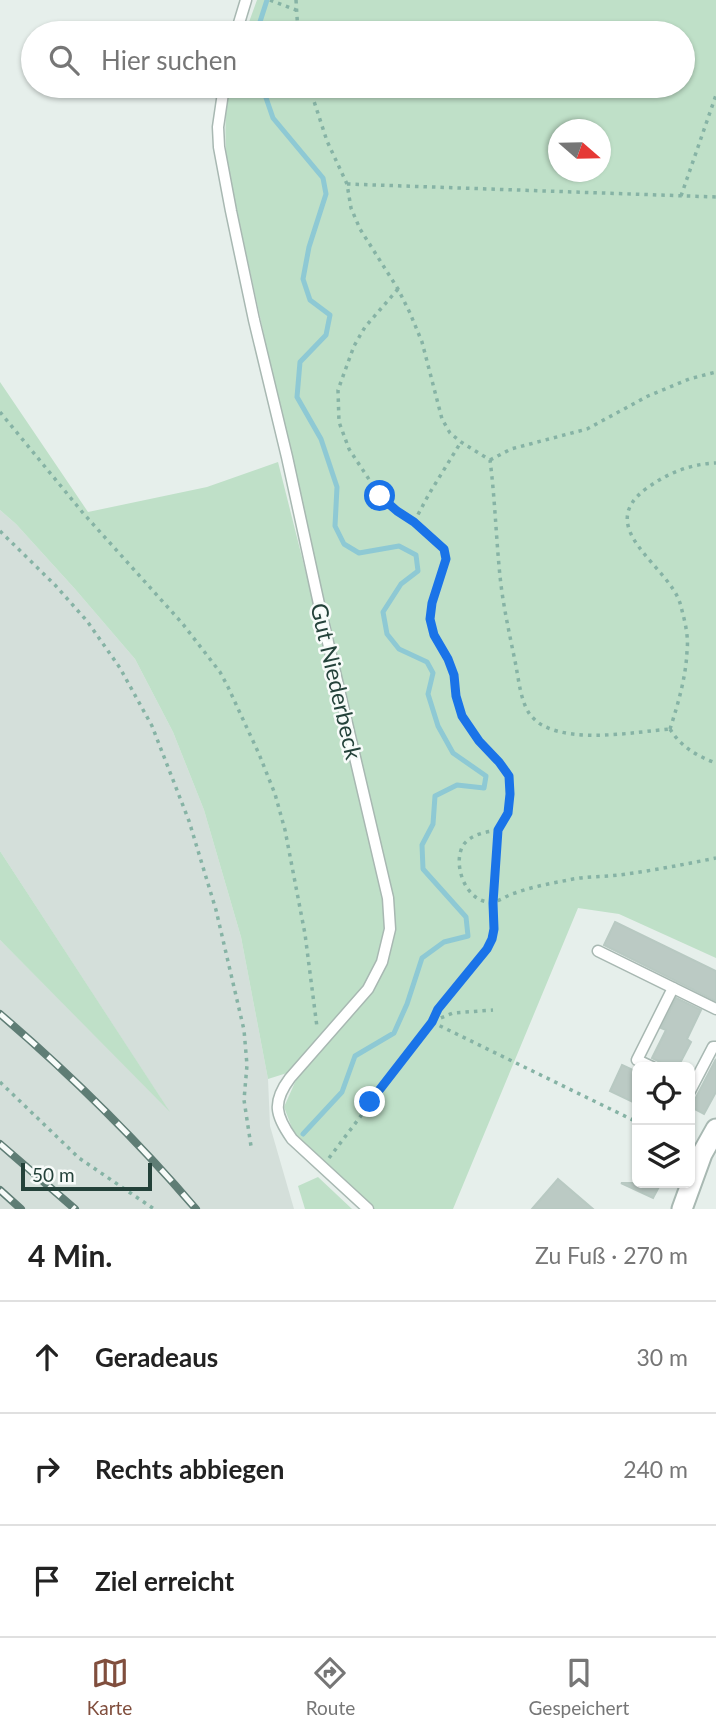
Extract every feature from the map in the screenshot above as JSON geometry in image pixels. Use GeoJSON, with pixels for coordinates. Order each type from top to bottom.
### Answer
{"type":"FeatureCollection","features":[{"type":"Feature","properties":{"kind":"street"},"geometry":{"type":"LineString","coordinates":[[682,1209],[702,1154],[716,1129]]}},
{"type":"Feature","properties":{"kind":"lane"},"geometry":{"type":"LineString","coordinates":[[240,21],[246,0]]}},
{"type":"Feature","properties":{"kind":"lane","name":"Gut Niederbeck"},"geometry":{"type":"LineString","coordinates":[[222,98],[218,127],[225,178],[254,320],[388,898],[390,929],[382,962],[368,989],[281,1090],[277,1111],[292,1139],[368,1209]]}},
{"type":"Feature","properties":{"kind":"lane"},"geometry":{"type":"LineString","coordinates":[[598,951],[716,1009]]}},
{"type":"Feature","properties":{"kind":"lane"},"geometry":{"type":"LineString","coordinates":[[641,1062],[637,1060],[673,988]]}},
{"type":"Feature","properties":{"kind":"lane"},"geometry":{"type":"LineString","coordinates":[[695,1078],[713,1046],[716,1047]]}},
{"type":"Feature","properties":{"kind":"path"},"geometry":{"type":"LineString","coordinates":[[270,0],[296,10]]}},
{"type":"Feature","properties":{"kind":"path"},"geometry":{"type":"LineString","coordinates":[[296,0],[297,21]]}},
{"type":"Feature","properties":{"kind":"path"},"geometry":{"type":"LineString","coordinates":[[681,196],[716,95]]}},
{"type":"Feature","properties":{"kind":"path"},"geometry":{"type":"LineString","coordinates":[[313,98],[360,229],[411,313],[422,342],[442,419],[450,433],[490,460]]}},
{"type":"Feature","properties":{"kind":"path"},"geometry":{"type":"LineString","coordinates":[[346,184],[716,197]]}},
{"type":"Feature","properties":{"kind":"path"},"geometry":{"type":"LineString","coordinates":[[321,1167],[432,1022],[450,993],[487,949],[494,929],[498,830],[508,813],[510,794],[509,776],[462,716],[454,675],[434,635],[430,619],[432,603],[446,559],[444,549],[380,496],[349,449],[340,422],[338,390],[354,346],[365,327],[398,289]]}},
{"type":"Feature","properties":{"kind":"path"},"geometry":{"type":"LineString","coordinates":[[490,460],[511,449],[587,429],[649,396],[689,379],[716,372]]}},
{"type":"Feature","properties":{"kind":"path"},"geometry":{"type":"LineString","coordinates":[[0,412],[83,513],[182,623],[220,672],[238,706],[275,794],[285,830],[304,934],[319,1043]]}},
{"type":"Feature","properties":{"kind":"path"},"geometry":{"type":"LineString","coordinates":[[414,522],[461,442]]}},
{"type":"Feature","properties":{"kind":"path"},"geometry":{"type":"LineString","coordinates":[[490,460],[500,578],[520,686],[530,715],[546,727],[585,735],[670,729]]}},
{"type":"Feature","properties":{"kind":"path"},"geometry":{"type":"LineString","coordinates":[[716,463],[697,464],[673,472],[652,485],[637,496],[630,506],[627,523],[633,537],[679,600],[686,628],[688,650],[684,676],[670,729],[692,754],[716,763]]}},
{"type":"Feature","properties":{"kind":"path"},"geometry":{"type":"LineString","coordinates":[[0,531],[87,621],[120,668],[152,726],[189,821],[216,910],[244,1030],[247,1065],[244,1100],[251,1146]]}},
{"type":"Feature","properties":{"kind":"path"},"geometry":{"type":"LineString","coordinates":[[498,830],[477,834],[464,843],[458,857],[459,871],[467,888],[485,902],[493,903],[514,893],[573,879],[633,873],[716,858]]}},
{"type":"Feature","properties":{"kind":"path"},"geometry":{"type":"LineString","coordinates":[[432,1022],[453,1013],[493,1010]]}},
{"type":"Feature","properties":{"kind":"path"},"geometry":{"type":"LineString","coordinates":[[432,1022],[632,1120]]}},
{"type":"Feature","properties":{"kind":"path"},"geometry":{"type":"LineString","coordinates":[[0,1082],[79,1158],[154,1209]]}},
{"type":"Feature","properties":{"kind":"shaded area"},"geometry":{"type":"Polygon","coordinates":[[[0,510],[75,589],[135,659],[173,732],[204,810],[241,937],[268,1079],[270,1126],[294,1209],[0,1209],[0,940],[167,1108],[0,851],[0,510]]]}},
{"type":"Feature","properties":{"kind":"green space"},"geometry":{"type":"Polygon","coordinates":[[[257,0],[716,0],[716,958],[619,914],[578,908],[453,1209],[373,1209],[295,1136],[284,1107],[296,1080],[371,991],[393,929],[227,165],[228,98],[695,98],[695,21],[249,21],[257,0]]]}},
{"type":"Feature","properties":{"kind":"green space"},"geometry":{"type":"Polygon","coordinates":[[[0,382],[88,512],[207,487],[278,462],[385,904],[385,929],[378,958],[364,986],[287,1073],[268,1079],[241,937],[204,810],[173,732],[135,659],[75,589],[0,510],[0,382]]]}},
{"type":"Feature","properties":{"kind":"green space"},"geometry":{"type":"Polygon","coordinates":[[[0,851],[170,1112],[0,940],[0,851]]]}},
{"type":"Feature","properties":{"kind":"green space"},"geometry":{"type":"Polygon","coordinates":[[[318,1177],[352,1209],[305,1209],[298,1186],[318,1177]]]}},
{"type":"Feature","properties":{"kind":"building"},"geometry":{"type":"Polygon","coordinates":[[[615,922],[716,971],[716,1001],[604,945],[615,922]]]}},
{"type":"Feature","properties":{"kind":"building"},"geometry":{"type":"Polygon","coordinates":[[[676,998],[701,1010],[687,1039],[691,1042],[681,1062],[660,1062],[652,1058],[666,1030],[661,1028],[676,998]]]}},
{"type":"Feature","properties":{"kind":"building"},"geometry":{"type":"Polygon","coordinates":[[[716,1059],[716,1092],[704,1114],[695,1109],[695,1099],[716,1059]]]}},
{"type":"Feature","properties":{"kind":"building"},"geometry":{"type":"Polygon","coordinates":[[[622,1065],[632,1070],[632,1102],[610,1091],[622,1065]]]}},
{"type":"Feature","properties":{"kind":"building"},"geometry":{"type":"Polygon","coordinates":[[[558,1179],[593,1209],[532,1209],[558,1179]]]}},
{"type":"Feature","properties":{"kind":"building"},"geometry":{"type":"Polygon","coordinates":[[[621,1183],[632,1183],[632,1188],[658,1188],[653,1198],[621,1183]]]}},
{"type":"Feature","properties":{"kind":"waterway"},"geometry":{"type":"LineString","coordinates":[[260,21],[267,0]]}},
{"type":"Feature","properties":{"kind":"waterway"},"geometry":{"type":"LineString","coordinates":[[266,98],[273,118],[323,178],[326,194],[309,247],[303,279],[310,300],[330,315],[326,335],[300,362],[297,397],[321,439],[337,487],[335,526],[344,544],[359,553],[399,546],[416,555],[418,571],[401,584],[383,612],[387,634],[399,649],[427,662],[433,673],[428,694],[438,726],[453,753],[486,776],[484,788],[457,785],[435,796],[433,824],[422,845],[423,869],[466,917],[468,936],[444,942],[422,958],[394,1033],[355,1056],[342,1092],[303,1134]]}},
{"type":"Feature","properties":{"kind":"railway"},"geometry":{"type":"LineString","coordinates":[[0,1014],[102,1108],[196,1209]]}},
{"type":"Feature","properties":{"kind":"railway"},"geometry":{"type":"LineString","coordinates":[[0,1144],[75,1209]]}},
{"type":"Feature","properties":{"kind":"railway"},"geometry":{"type":"LineString","coordinates":[[0,1190],[21,1209]]}},
{"type":"Feature","properties":{"kind":"route"},"geometry":{"type":"LineString","coordinates":[[370,1102],[492,939],[498,830],[508,813],[510,794],[509,776],[462,716],[454,675],[434,635],[430,619],[432,603],[446,559],[444,549],[380,496]]}}]}
